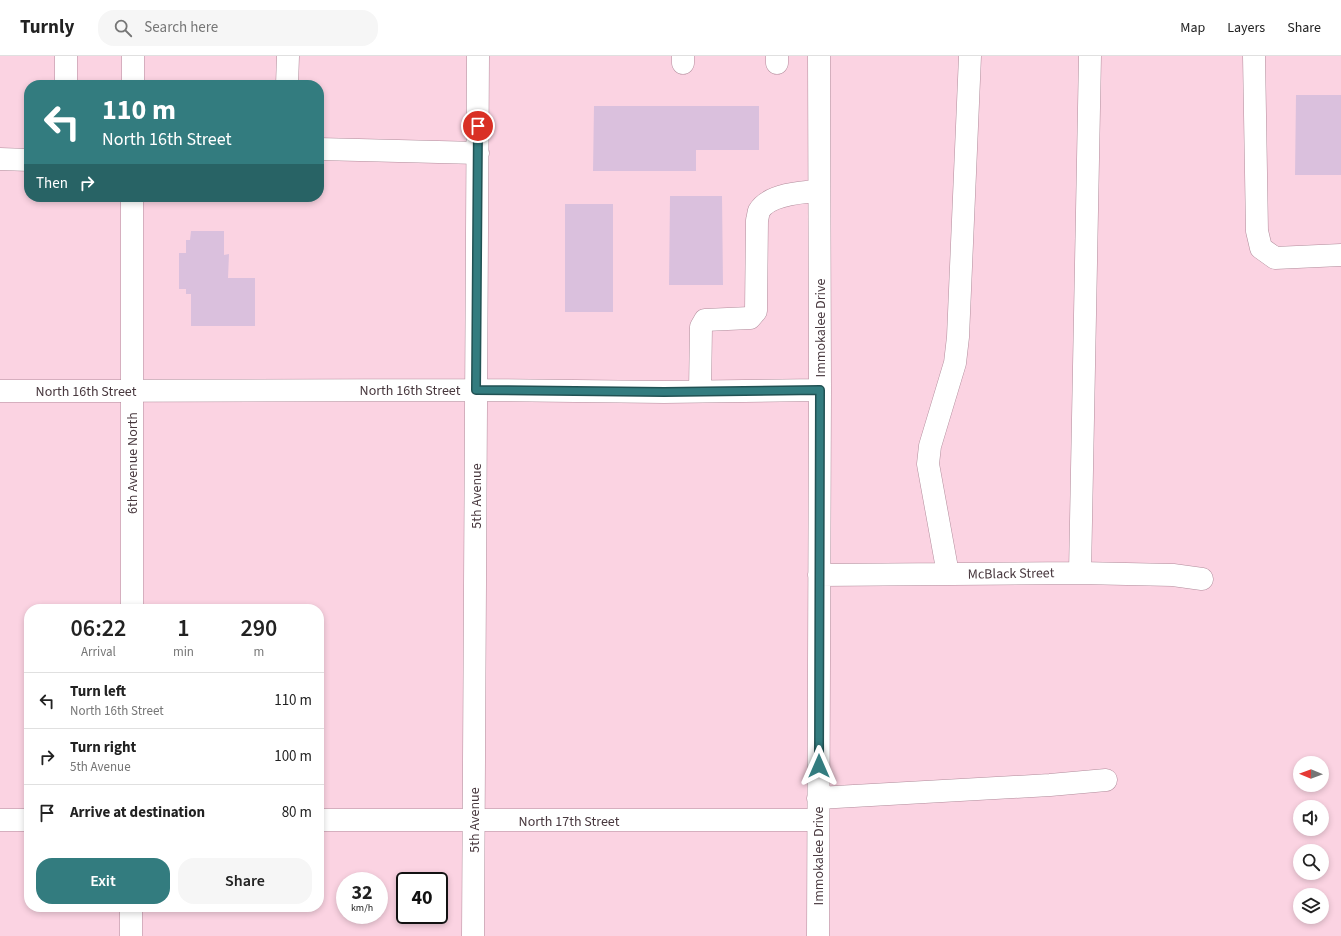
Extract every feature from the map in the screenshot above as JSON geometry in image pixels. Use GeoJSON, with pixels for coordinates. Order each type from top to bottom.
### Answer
{"type":"FeatureCollection","features":[{"type":"Feature","properties":{"kind":"street"},"geometry":{"type":"LineString","coordinates":[[66,56],[66,80]]}},
{"type":"Feature","properties":{"kind":"street"},"geometry":{"type":"LineString","coordinates":[[133,80],[134,56]]}},
{"type":"Feature","properties":{"kind":"street"},"geometry":{"type":"LineString","coordinates":[[287,80],[288,56]]}},
{"type":"Feature","properties":{"kind":"street","name":"5th Avenue"},"geometry":{"type":"LineString","coordinates":[[473,936],[478,56]]}},
{"type":"Feature","properties":{"kind":"street","name":"Immokalee Drive"},"geometry":{"type":"LineString","coordinates":[[818,936],[820,390],[819,56]]}},
{"type":"Feature","properties":{"kind":"street"},"geometry":{"type":"LineString","coordinates":[[948,574],[928,464],[930,446],[955,363],[958,337],[970,56]]}},
{"type":"Feature","properties":{"kind":"street"},"geometry":{"type":"LineString","coordinates":[[1080,573],[1090,56]]}},
{"type":"Feature","properties":{"kind":"street"},"geometry":{"type":"LineString","coordinates":[[1254,56],[1257,231],[1260,248],[1275,258],[1341,255]]}},
{"type":"Feature","properties":{"kind":"street"},"geometry":{"type":"LineString","coordinates":[[324,149],[478,153]]}},
{"type":"Feature","properties":{"kind":"street"},"geometry":{"type":"LineString","coordinates":[[0,160],[24,160]]}},
{"type":"Feature","properties":{"kind":"street"},"geometry":{"type":"LineString","coordinates":[[700,391],[701,327],[705,320],[750,318],[756,311],[757,220],[759,212],[767,203],[782,196],[793,193],[819,191]]}},
{"type":"Feature","properties":{"kind":"street","name":"6th Avenue North"},"geometry":{"type":"LineString","coordinates":[[132,202],[132,604]]}},
{"type":"Feature","properties":{"kind":"street","name":"North 16th Street"},"geometry":{"type":"LineString","coordinates":[[0,391],[820,390]]}},
{"type":"Feature","properties":{"kind":"street","name":"McBlack Street"},"geometry":{"type":"LineString","coordinates":[[819,576],[1080,573],[1173,575],[1202,579]]}},
{"type":"Feature","properties":{"kind":"street"},"geometry":{"type":"LineString","coordinates":[[818,798],[1050,785],[1106,780]]}},
{"type":"Feature","properties":{"kind":"street"},"geometry":{"type":"LineString","coordinates":[[0,820],[24,820]]}},
{"type":"Feature","properties":{"kind":"street","name":"North 17th Street"},"geometry":{"type":"LineString","coordinates":[[324,820],[818,820]]}},
{"type":"Feature","properties":{"kind":"street"},"geometry":{"type":"LineString","coordinates":[[131,912],[131,936]]}},
{"type":"Feature","properties":{"kind":"building"},"geometry":{"type":"Polygon","coordinates":[[[1296,95],[1341,95],[1341,175],[1295,175],[1296,95]]]}},
{"type":"Feature","properties":{"kind":"building"},"geometry":{"type":"Polygon","coordinates":[[[594,106],[759,106],[759,150],[696,150],[696,171],[593,171],[594,106]]]}},
{"type":"Feature","properties":{"kind":"building"},"geometry":{"type":"Polygon","coordinates":[[[670,196],[722,196],[723,285],[669,285],[670,196]]]}},
{"type":"Feature","properties":{"kind":"building"},"geometry":{"type":"Polygon","coordinates":[[[565,204],[613,204],[613,312],[565,312],[565,204]]]}},
{"type":"Feature","properties":{"kind":"building"},"geometry":{"type":"Polygon","coordinates":[[[191,231],[224,231],[224,255],[229,254],[228,278],[255,278],[255,326],[191,326],[191,294],[186,294],[186,289],[179,289],[179,253],[186,253],[186,240],[190,240],[191,231]]]}},
{"type":"Feature","properties":{"kind":"route"},"geometry":{"type":"LineString","coordinates":[[478,126],[476,390],[664,392],[820,390],[819,766]]}}]}
